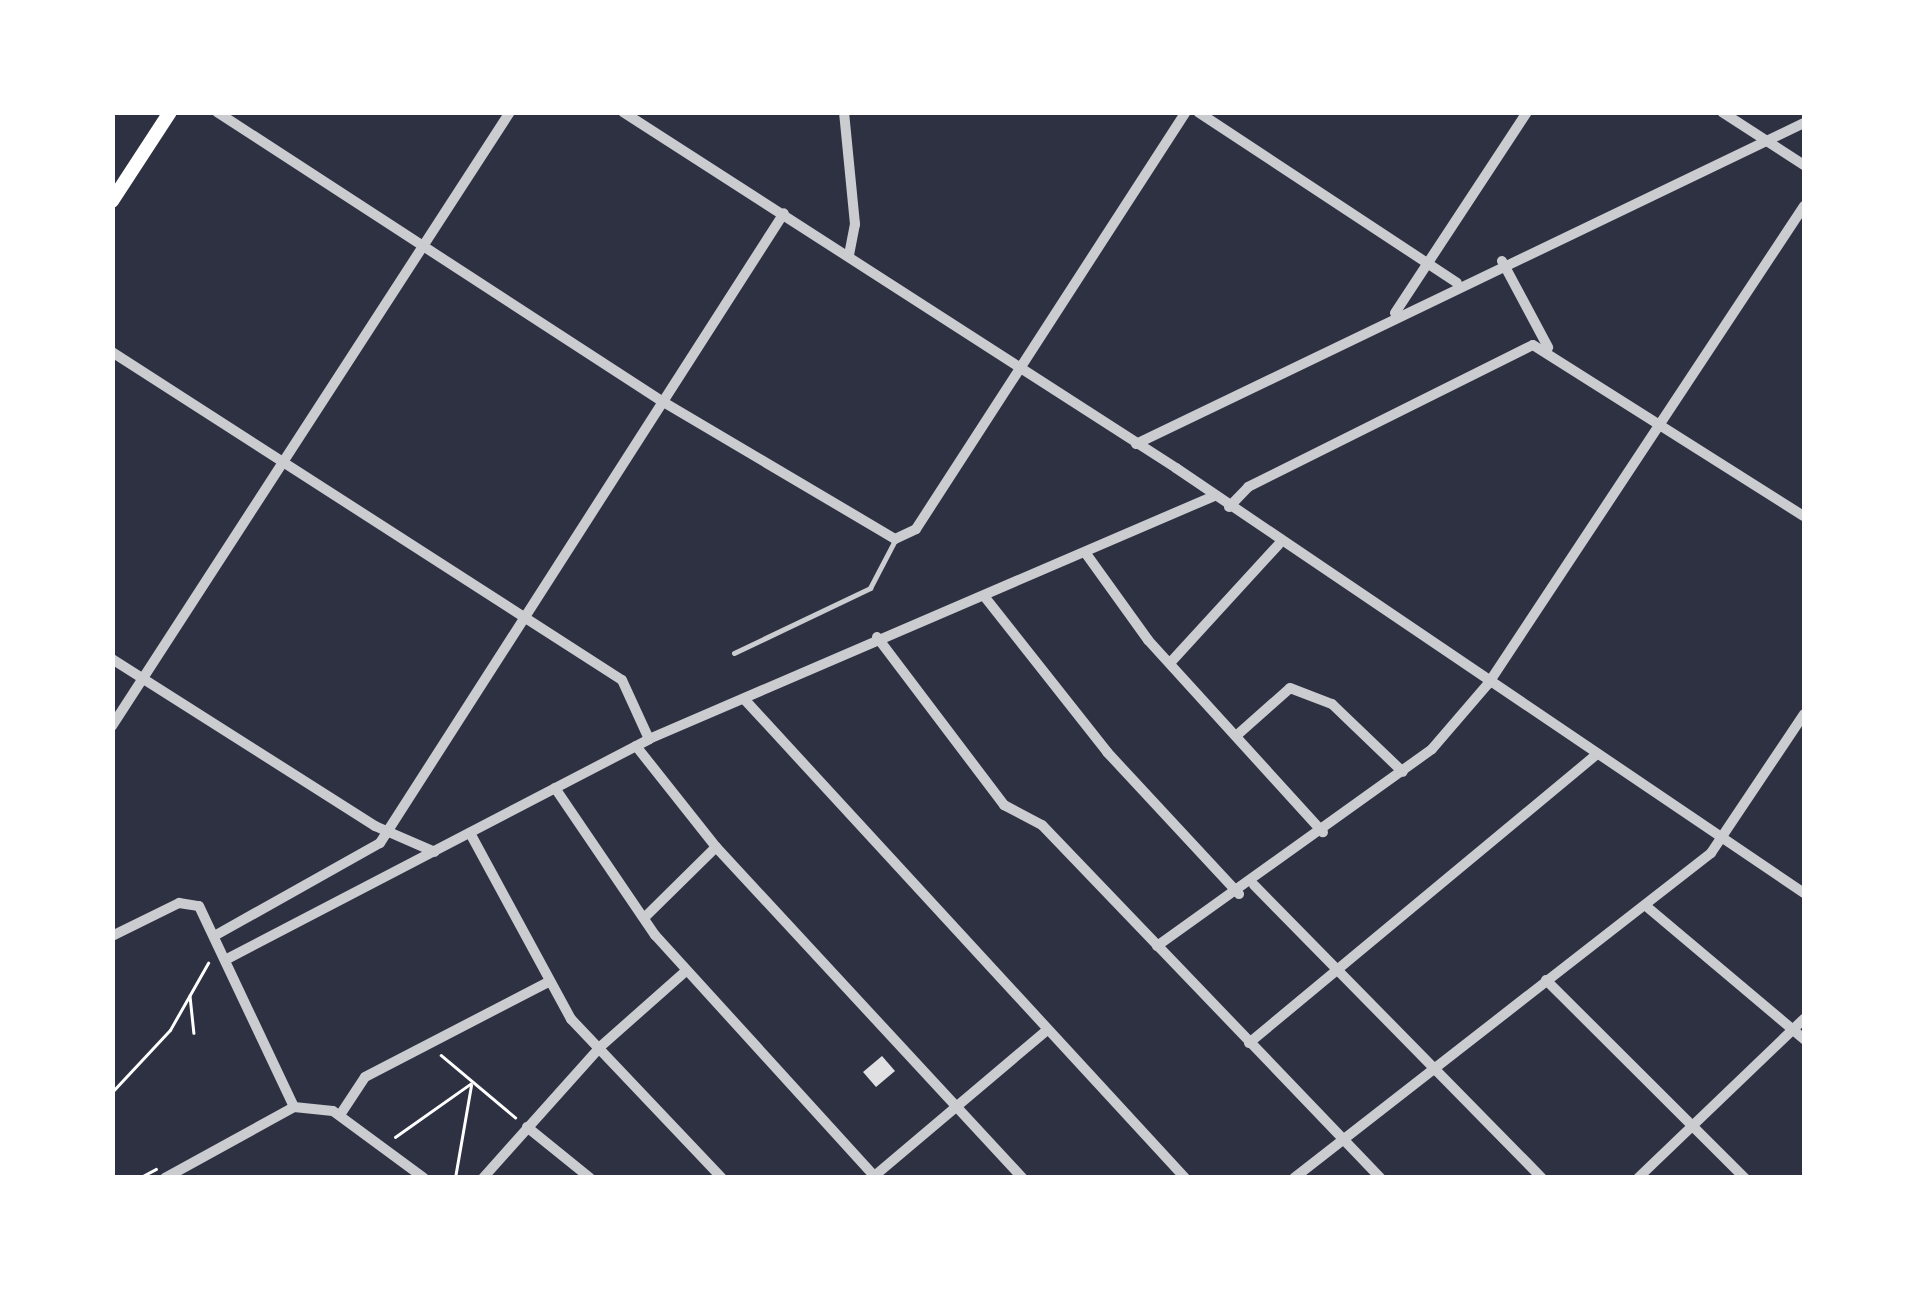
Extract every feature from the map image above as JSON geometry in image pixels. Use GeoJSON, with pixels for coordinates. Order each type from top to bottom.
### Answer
{"type":"FeatureCollection","features":[{"type":"Feature","properties":{"kind":"main road"},"geometry":{"type":"LineString","coordinates":[[112,201],[170,112]]}},
{"type":"Feature","properties":{"kind":"street"},"geometry":{"type":"LineString","coordinates":[[217,112],[660,400],[895,539],[916,529],[1186,112]]}},
{"type":"Feature","properties":{"kind":"street"},"geometry":{"type":"LineString","coordinates":[[112,726],[510,112]]}},
{"type":"Feature","properties":{"kind":"street"},"geometry":{"type":"LineString","coordinates":[[623,112],[849,254],[1804,893]]}},
{"type":"Feature","properties":{"kind":"street"},"geometry":{"type":"LineString","coordinates":[[844,112],[849,254]]}},
{"type":"Feature","properties":{"kind":"street"},"geometry":{"type":"LineString","coordinates":[[1198,112],[1458,282]]}},
{"type":"Feature","properties":{"kind":"street"},"geometry":{"type":"LineString","coordinates":[[1394,314],[1527,112]]}},
{"type":"Feature","properties":{"kind":"street"},"geometry":{"type":"LineString","coordinates":[[1722,112],[1804,165]]}},
{"type":"Feature","properties":{"kind":"street"},"geometry":{"type":"LineString","coordinates":[[1136,444],[1458,282],[1804,123]]}},
{"type":"Feature","properties":{"kind":"street"},"geometry":{"type":"LineString","coordinates":[[1157,946],[1254,885],[1403,772],[1488,684],[1804,206]]}},
{"type":"Feature","properties":{"kind":"street"},"geometry":{"type":"LineString","coordinates":[[216,935],[353,864],[389,830],[521,616],[784,212]]}},
{"type":"Feature","properties":{"kind":"street"},"geometry":{"type":"LineString","coordinates":[[1502,261],[1548,348]]}},
{"type":"Feature","properties":{"kind":"street"},"geometry":{"type":"LineString","coordinates":[[1229,507],[1248,486],[1533,345],[1548,348],[1804,516]]}},
{"type":"Feature","properties":{"kind":"street"},"geometry":{"type":"LineString","coordinates":[[112,352],[628,688],[648,739]]}},
{"type":"Feature","properties":{"kind":"street"},"geometry":{"type":"LineString","coordinates":[[225,957],[648,739],[745,700],[876,637],[1087,555],[1214,496]]}},
{"type":"Feature","properties":{"kind":"street"},"geometry":{"type":"LineString","coordinates":[[1170,663],[1280,544]]}},
{"type":"Feature","properties":{"kind":"street"},"geometry":{"type":"LineString","coordinates":[[1087,555],[1170,663],[1323,832]]}},
{"type":"Feature","properties":{"kind":"street"},"geometry":{"type":"LineString","coordinates":[[984,596],[1107,752],[1239,894]]}},
{"type":"Feature","properties":{"kind":"street"},"geometry":{"type":"LineString","coordinates":[[876,637],[1004,806],[1042,825],[1380,1178]]}},
{"type":"Feature","properties":{"kind":"street"},"geometry":{"type":"LineString","coordinates":[[112,659],[389,830],[434,852]]}},
{"type":"Feature","properties":{"kind":"street"},"geometry":{"type":"LineString","coordinates":[[1236,736],[1290,688],[1332,704],[1403,772]]}},
{"type":"Feature","properties":{"kind":"street"},"geometry":{"type":"LineString","coordinates":[[745,700],[1185,1178]]}},
{"type":"Feature","properties":{"kind":"street"},"geometry":{"type":"LineString","coordinates":[[1294,1178],[1338,1136],[1646,906],[1722,839],[1804,714]]}},
{"type":"Feature","properties":{"kind":"street"},"geometry":{"type":"LineString","coordinates":[[636,746],[716,847],[1023,1178]]}},
{"type":"Feature","properties":{"kind":"street"},"geometry":{"type":"LineString","coordinates":[[1249,1043],[1334,968],[1596,755]]}},
{"type":"Feature","properties":{"kind":"street"},"geometry":{"type":"LineString","coordinates":[[555,788],[644,918],[686,971],[874,1177],[1046,1031]]}},
{"type":"Feature","properties":{"kind":"street"},"geometry":{"type":"LineString","coordinates":[[470,833],[548,982],[600,1047],[722,1178]]}},
{"type":"Feature","properties":{"kind":"street"},"geometry":{"type":"LineString","coordinates":[[644,918],[716,847]]}},
{"type":"Feature","properties":{"kind":"street"},"geometry":{"type":"LineString","coordinates":[[1254,885],[1542,1178]]}},
{"type":"Feature","properties":{"kind":"street"},"geometry":{"type":"LineString","coordinates":[[112,936],[188,902],[216,935],[294,1107]]}},
{"type":"Feature","properties":{"kind":"street"},"geometry":{"type":"LineString","coordinates":[[1646,906],[1804,1039]]}},
{"type":"Feature","properties":{"kind":"street"},"geometry":{"type":"LineString","coordinates":[[483,1178],[600,1047],[686,971]]}},
{"type":"Feature","properties":{"kind":"street"},"geometry":{"type":"LineString","coordinates":[[1546,980],[1745,1178]]}},
{"type":"Feature","properties":{"kind":"street"},"geometry":{"type":"LineString","coordinates":[[340,1115],[364,1077],[548,982]]}},
{"type":"Feature","properties":{"kind":"street"},"geometry":{"type":"LineString","coordinates":[[1638,1178],[1804,1019]]}},
{"type":"Feature","properties":{"kind":"street"},"geometry":{"type":"LineString","coordinates":[[165,1178],[294,1107],[340,1115],[424,1178]]}},
{"type":"Feature","properties":{"kind":"street"},"geometry":{"type":"LineString","coordinates":[[527,1127],[590,1178]]}},
{"type":"Feature","properties":{"kind":"lane"},"geometry":{"type":"LineString","coordinates":[[734,654],[870,588],[895,539]]}},
{"type":"Feature","properties":{"kind":"path"},"geometry":{"type":"LineString","coordinates":[[204,947],[220,977]]}},
{"type":"Feature","properties":{"kind":"path"},"geometry":{"type":"LineString","coordinates":[[112,1092],[157,1047],[212,961],[225,957]]}},
{"type":"Feature","properties":{"kind":"path"},"geometry":{"type":"LineString","coordinates":[[190,994],[194,1033]]}},
{"type":"Feature","properties":{"kind":"path"},"geometry":{"type":"LineString","coordinates":[[429,1044],[471,1084],[527,1127]]}},
{"type":"Feature","properties":{"kind":"path"},"geometry":{"type":"LineString","coordinates":[[382,1146],[471,1084]]}},
{"type":"Feature","properties":{"kind":"path"},"geometry":{"type":"LineString","coordinates":[[455,1178],[471,1084]]}},
{"type":"Feature","properties":{"kind":"path"},"geometry":{"type":"LineString","coordinates":[[139,1178],[173,1160]]}},
{"type":"Feature","properties":{"kind":"building"},"geometry":{"type":"Polygon","coordinates":[[[882,1056],[895,1071],[876,1087],[863,1072],[882,1056]]]}}]}
